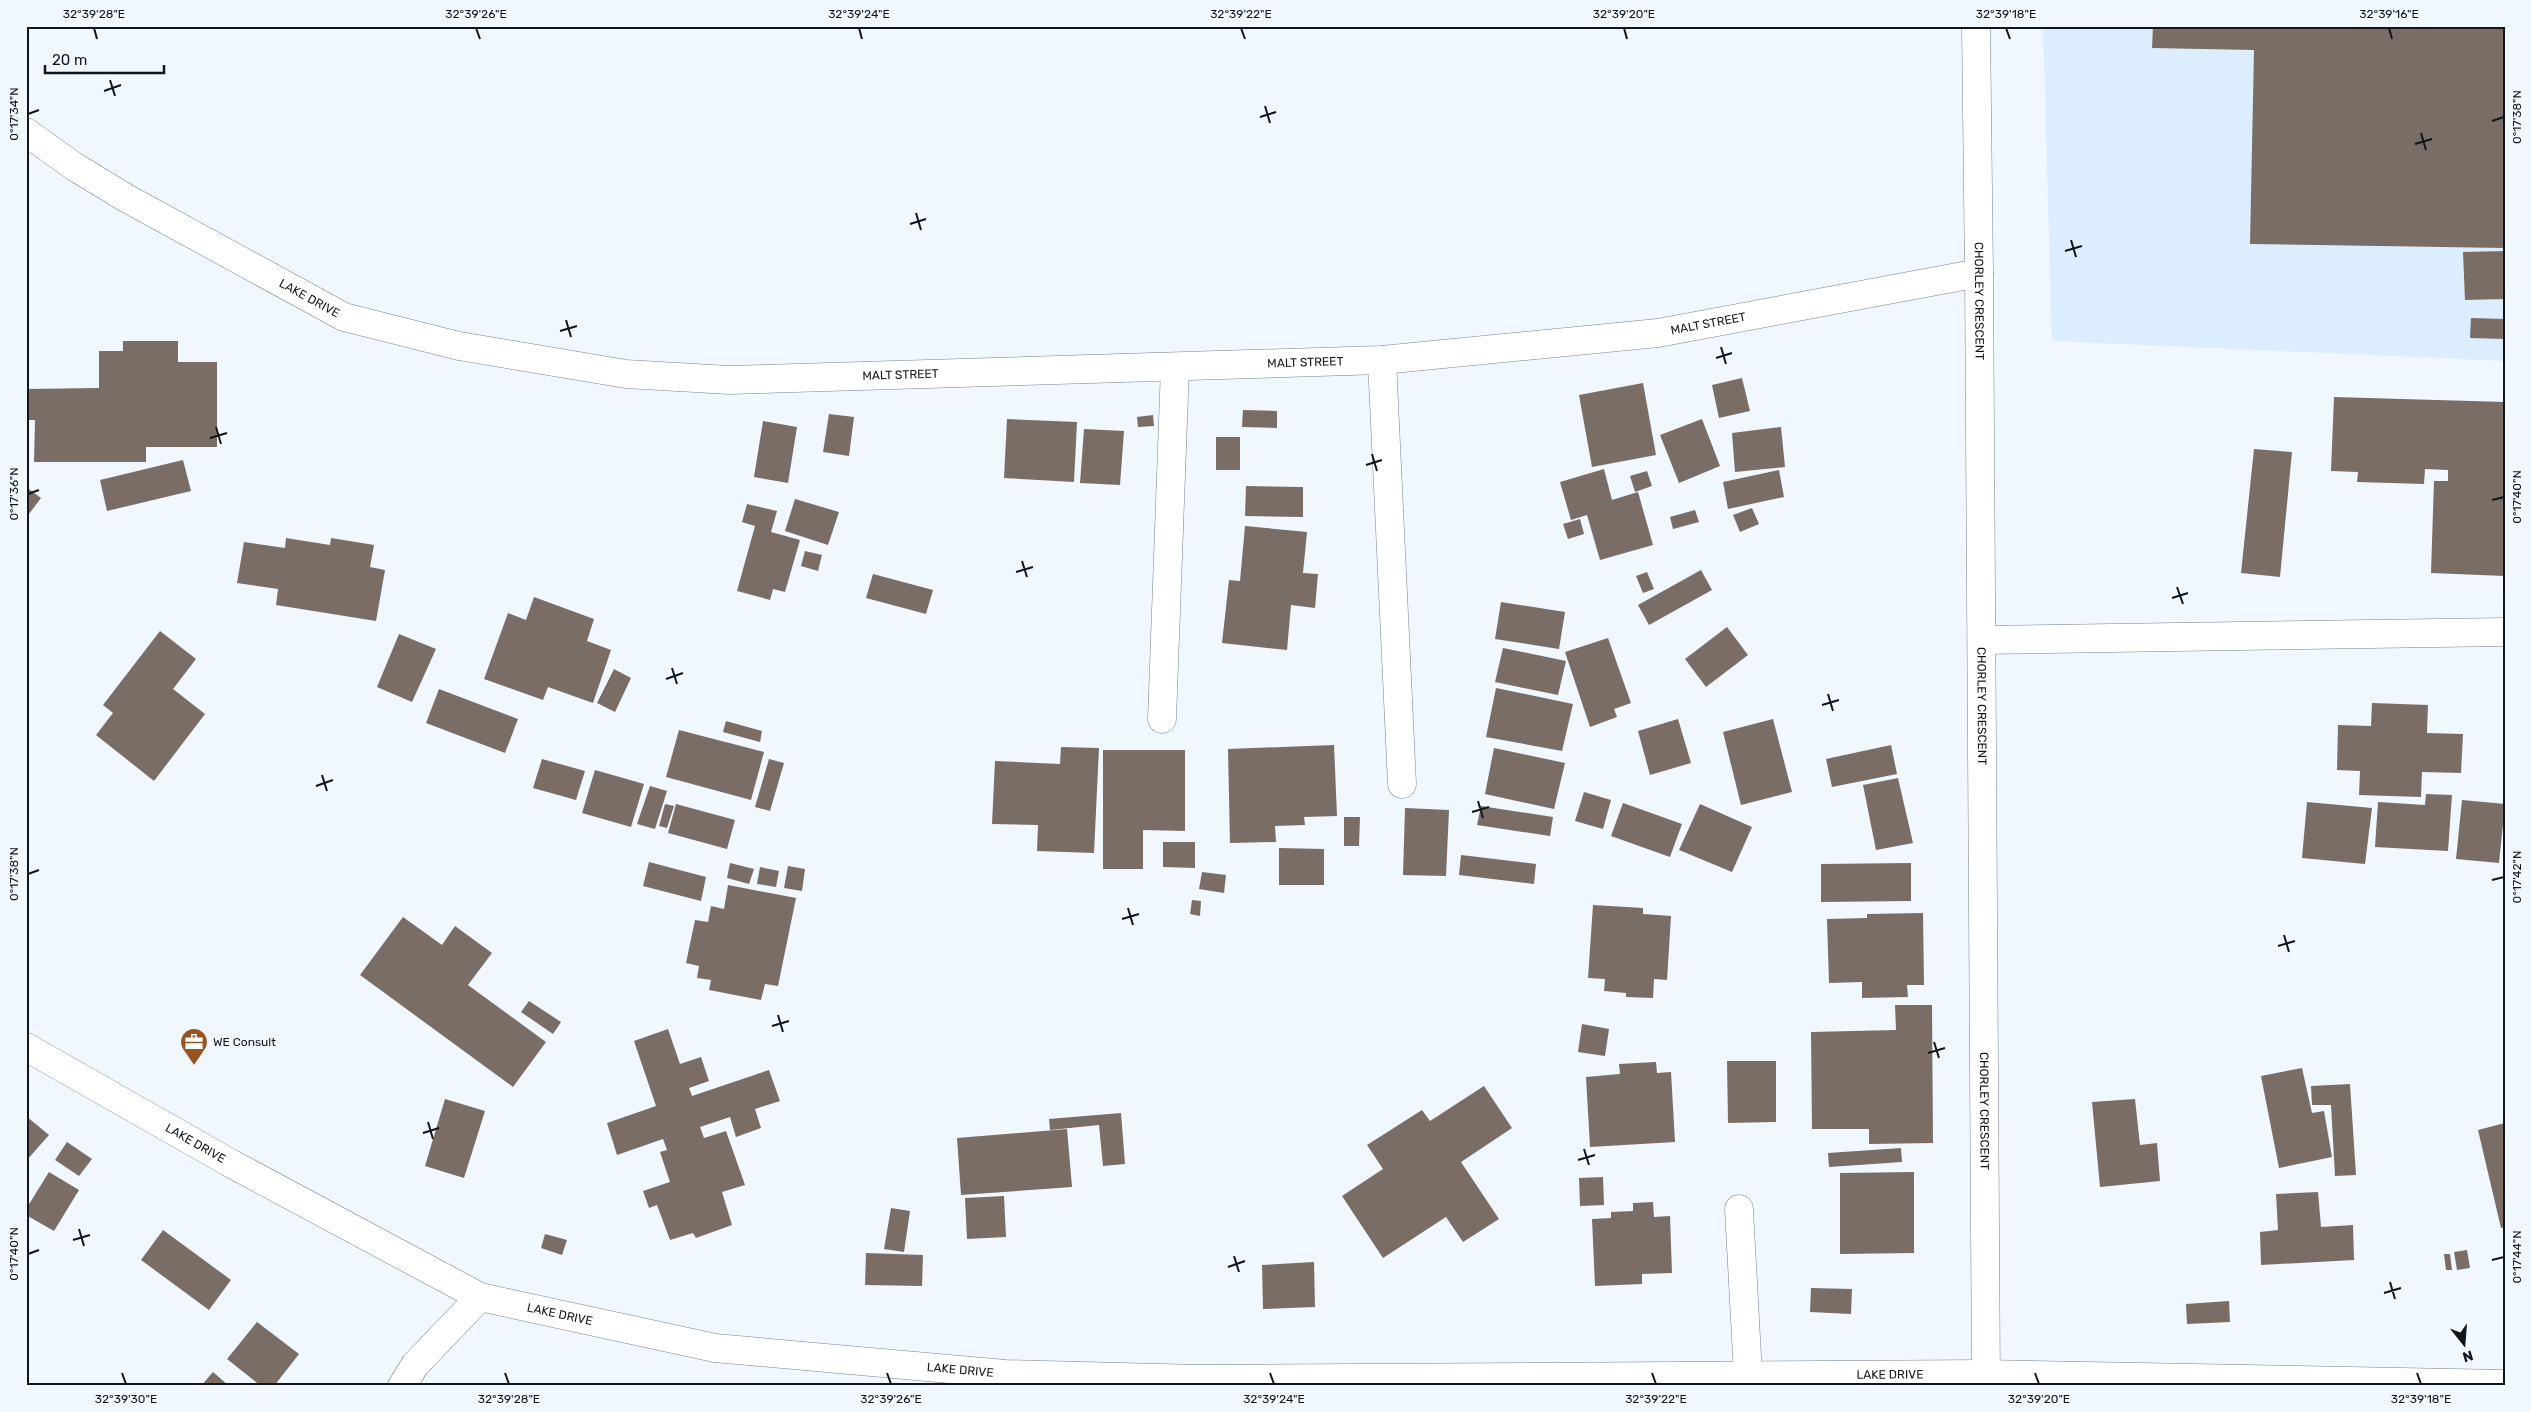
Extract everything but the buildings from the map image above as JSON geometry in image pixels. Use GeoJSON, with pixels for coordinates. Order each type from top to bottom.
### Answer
{"type":"FeatureCollection","features":[{"type":"Feature","properties":{"kind":"street","name":"CHORLEY CRESCENT"},"geometry":{"type":"LineString","coordinates":[[1976,26],[1982,640],[1985,1380]]}},
{"type":"Feature","properties":{"kind":"street","name":"LAKE DRIVE"},"geometry":{"type":"LineString","coordinates":[[26,132],[75,167],[126,198],[344,317],[459,346],[626,374]]}},
{"type":"Feature","properties":{"kind":"street","name":"MALT STREET"},"geometry":{"type":"LineString","coordinates":[[626,374],[729,380],[1382,360],[1658,333],[1979,273]]}},
{"type":"Feature","properties":{"kind":"street"},"geometry":{"type":"LineString","coordinates":[[1382,360],[1402,784]]}},
{"type":"Feature","properties":{"kind":"street"},"geometry":{"type":"LineString","coordinates":[[1162,719],[1175,366]]}},
{"type":"Feature","properties":{"kind":"street"},"geometry":{"type":"LineString","coordinates":[[1982,640],[2505,632]]}},
{"type":"Feature","properties":{"kind":"street","name":"LAKE DRIVE"},"geometry":{"type":"LineString","coordinates":[[26,1047],[232,1164],[480,1297],[715,1348],[1005,1374],[1199,1382],[1748,1375],[1985,1380],[2505,1384]]}},
{"type":"Feature","properties":{"kind":"street"},"geometry":{"type":"LineString","coordinates":[[1740,1209],[1748,1375]]}},
{"type":"Feature","properties":{"kind":"street"},"geometry":{"type":"LineString","coordinates":[[402,1386],[415,1365],[480,1297]]}},
{"type":"Feature","properties":{"kind":"shaded area"},"geometry":{"type":"Polygon","coordinates":[[[2043,26],[2505,26],[2505,361],[2052,341],[2043,26]]]}},
{"type":"Feature","properties":{"kind":"place","name":"WE Consult"},"geometry":{"type":"Point","coordinates":[194,1066]}}]}
